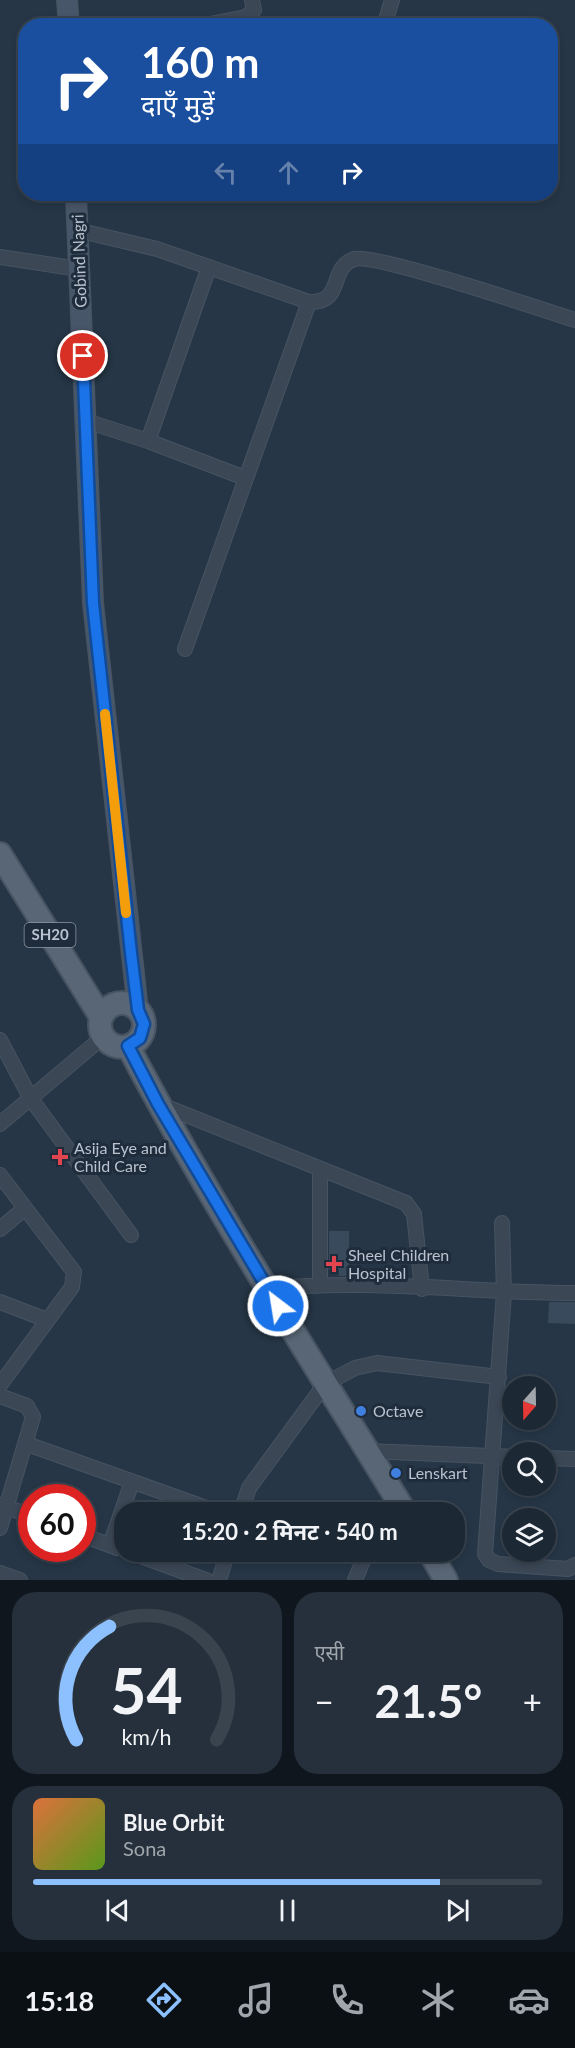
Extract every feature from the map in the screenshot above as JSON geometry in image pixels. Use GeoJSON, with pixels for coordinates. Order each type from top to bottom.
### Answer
{"type":"FeatureCollection","features":[{"type":"Feature","properties":{"kind":"main road","name":"SH20"},"geometry":{"type":"LineString","coordinates":[[0,854],[102,1027]]}},
{"type":"Feature","properties":{"kind":"main road"},"geometry":{"type":"LineString","coordinates":[[118,1003],[126,1003],[138,1010],[144,1024],[140,1038],[128,1046],[114,1046],[102,1027],[111,1006],[118,1003]]}},
{"type":"Feature","properties":{"kind":"main road"},"geometry":{"type":"LineString","coordinates":[[128,1046],[158,1104],[398,1502]]}},
{"type":"Feature","properties":{"kind":"main road"},"geometry":{"type":"LineString","coordinates":[[435,1562],[446,1580]]}},
{"type":"Feature","properties":{"kind":"street"},"geometry":{"type":"LineString","coordinates":[[67,0],[68,18]]}},
{"type":"Feature","properties":{"kind":"street"},"geometry":{"type":"LineString","coordinates":[[241,18],[246,17],[254,10],[252,0]]}},
{"type":"Feature","properties":{"kind":"street"},"geometry":{"type":"LineString","coordinates":[[386,18],[392,0]]}},
{"type":"Feature","properties":{"kind":"street","name":"Gobind Nagri"},"geometry":{"type":"LineString","coordinates":[[76,201],[93,603],[138,1010]]}},
{"type":"Feature","properties":{"kind":"street"},"geometry":{"type":"LineString","coordinates":[[77,230],[147,246],[309,302],[321,303],[329,297],[339,273],[346,264],[356,258],[400,266],[575,320]]}},
{"type":"Feature","properties":{"kind":"street"},"geometry":{"type":"LineString","coordinates":[[0,257],[79,269]]}},
{"type":"Feature","properties":{"kind":"street"},"geometry":{"type":"LineString","coordinates":[[148,441],[209,267]]}},
{"type":"Feature","properties":{"kind":"street"},"geometry":{"type":"LineString","coordinates":[[185,649],[309,302]]}},
{"type":"Feature","properties":{"kind":"street"},"geometry":{"type":"LineString","coordinates":[[86,421],[148,441],[245,478]]}},
{"type":"Feature","properties":{"kind":"street"},"geometry":{"type":"LineString","coordinates":[[0,1124],[31,1099],[102,1027]]}},
{"type":"Feature","properties":{"kind":"street"},"geometry":{"type":"LineString","coordinates":[[0,1040],[31,1099],[131,1235]]}},
{"type":"Feature","properties":{"kind":"street"},"geometry":{"type":"LineString","coordinates":[[158,1104],[406,1203],[412,1209],[422,1288]]}},
{"type":"Feature","properties":{"kind":"street"},"geometry":{"type":"LineString","coordinates":[[320,1169],[320,1283]]}},
{"type":"Feature","properties":{"kind":"street"},"geometry":{"type":"LineString","coordinates":[[0,1175],[74,1272],[72,1287],[0,1384]]}},
{"type":"Feature","properties":{"kind":"street"},"geometry":{"type":"LineString","coordinates":[[0,1229],[24,1209]]}},
{"type":"Feature","properties":{"kind":"street"},"geometry":{"type":"LineString","coordinates":[[502,1223],[504,1293],[487,1559],[498,1564],[568,1569],[575,1565]]}},
{"type":"Feature","properties":{"kind":"street"},"geometry":{"type":"LineString","coordinates":[[268,1289],[320,1283],[504,1293],[575,1293]]}},
{"type":"Feature","properties":{"kind":"street"},"geometry":{"type":"LineString","coordinates":[[0,1302],[47,1320]]}},
{"type":"Feature","properties":{"kind":"street"},"geometry":{"type":"LineString","coordinates":[[244,1502],[249,1488],[325,1384],[355,1368],[376,1363],[499,1377]]}},
{"type":"Feature","properties":{"kind":"street"},"geometry":{"type":"LineString","coordinates":[[0,1396],[21,1402],[32,1412],[27,1444],[4,1506],[0,1528]]}},
{"type":"Feature","properties":{"kind":"street"},"geometry":{"type":"LineString","coordinates":[[27,1444],[189,1502]]}},
{"type":"Feature","properties":{"kind":"street"},"geometry":{"type":"LineString","coordinates":[[367,1450],[502,1456]]}},
{"type":"Feature","properties":{"kind":"street"},"geometry":{"type":"LineString","coordinates":[[556,1458],[575,1459]]}},
{"type":"Feature","properties":{"kind":"street"},"geometry":{"type":"LineString","coordinates":[[111,1545],[132,1482]]}},
{"type":"Feature","properties":{"kind":"street"},"geometry":{"type":"LineString","coordinates":[[96,1540],[114,1546]]}},
{"type":"Feature","properties":{"kind":"street"},"geometry":{"type":"LineString","coordinates":[[156,1562],[206,1580]]}},
{"type":"Feature","properties":{"kind":"street"},"geometry":{"type":"LineString","coordinates":[[219,1580],[225,1562]]}},
{"type":"Feature","properties":{"kind":"street"},"geometry":{"type":"LineString","coordinates":[[355,1580],[362,1562]]}},
{"type":"Feature","properties":{"kind":"street"},"geometry":{"type":"LineString","coordinates":[[0,1573],[20,1580]]}},
{"type":"Feature","properties":{"kind":"building"},"geometry":{"type":"Polygon","coordinates":[[[329,1231],[349,1231],[349,1276],[339,1276],[339,1269],[329,1270],[329,1231]]]}},
{"type":"Feature","properties":{"kind":"building"},"geometry":{"type":"Polygon","coordinates":[[[549,1302],[575,1302],[575,1324],[548,1323],[549,1302]]]}},
{"type":"Feature","properties":{"kind":"slow traffic"},"geometry":{"type":"LineString","coordinates":[[105,714],[126,913]]}},
{"type":"Feature","properties":{"kind":"place","name":"Asija Eye and Child Care"},"geometry":{"type":"Point","coordinates":[60,1157]}},
{"type":"Feature","properties":{"kind":"place","name":"Sheel Children Hospital"},"geometry":{"type":"Point","coordinates":[334,1264]}},
{"type":"Feature","properties":{"kind":"place","name":"Octave"},"geometry":{"type":"Point","coordinates":[361,1411]}},
{"type":"Feature","properties":{"kind":"place","name":"Lenskart"},"geometry":{"type":"Point","coordinates":[396,1473]}},
{"type":"Feature","properties":{"kind":"route"},"geometry":{"type":"LineString","coordinates":[[83,356],[93,603],[131,953],[138,1010],[144,1024],[140,1038],[128,1046],[158,1104],[278,1306]]}}]}
